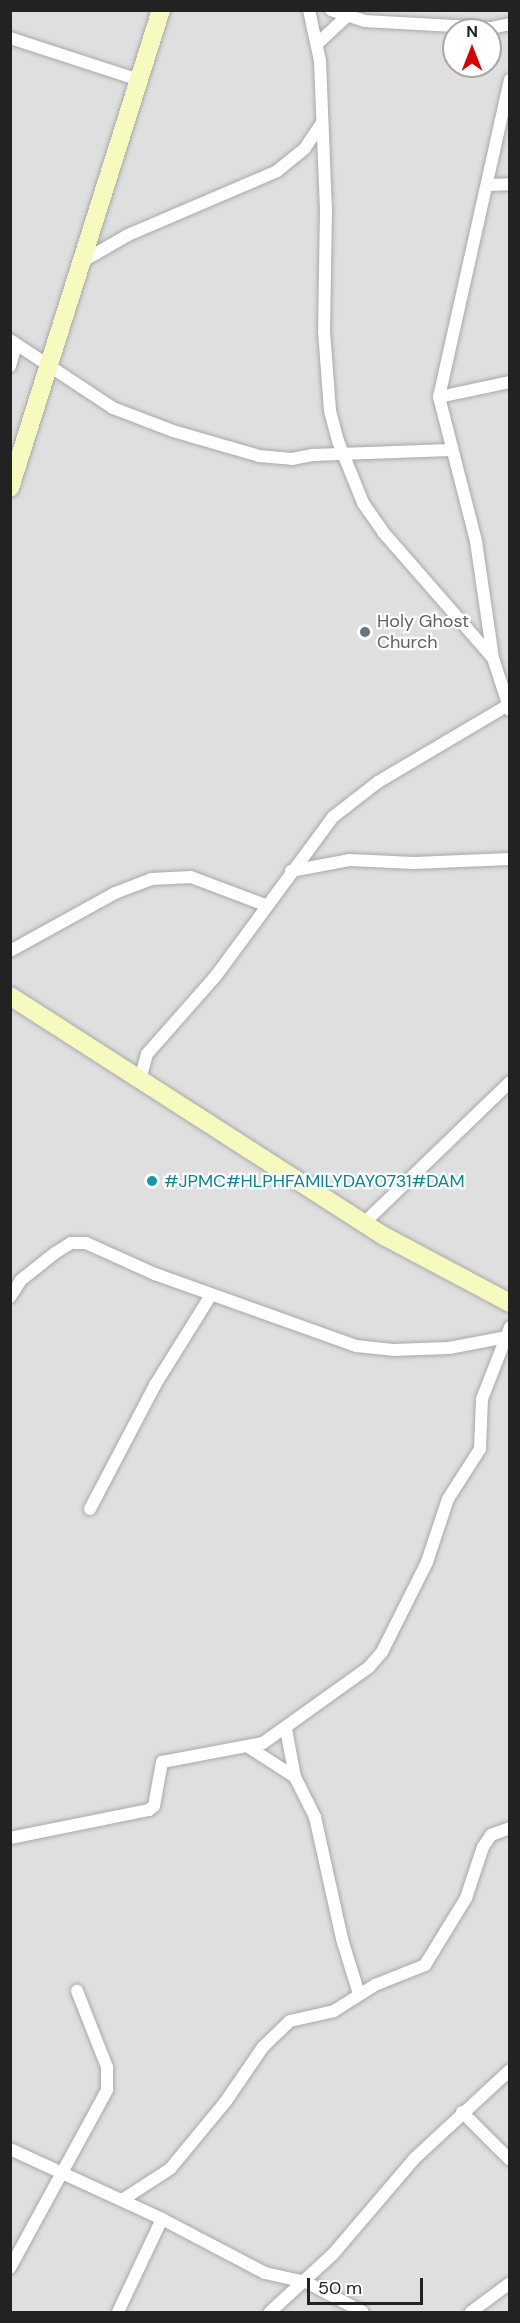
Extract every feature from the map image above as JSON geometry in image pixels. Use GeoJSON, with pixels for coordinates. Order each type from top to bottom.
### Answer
{"type":"FeatureCollection","features":[{"type":"Feature","properties":{"kind":"street"},"geometry":{"type":"LineString","coordinates":[[10,488],[161,10]]}},
{"type":"Feature","properties":{"kind":"street"},"geometry":{"type":"LineString","coordinates":[[309,10],[318,43],[322,123],[324,331],[330,411],[343,456],[363,503],[383,532],[493,658]]}},
{"type":"Feature","properties":{"kind":"street"},"geometry":{"type":"LineString","coordinates":[[331,10],[345,18],[491,28],[510,24]]}},
{"type":"Feature","properties":{"kind":"street"},"geometry":{"type":"LineString","coordinates":[[318,43],[345,18]]}},
{"type":"Feature","properties":{"kind":"street"},"geometry":{"type":"LineString","coordinates":[[10,38],[139,80]]}},
{"type":"Feature","properties":{"kind":"street"},"geometry":{"type":"LineString","coordinates":[[140,1080],[147,1054],[214,977],[291,871],[346,804],[509,706],[493,658],[476,541],[439,397],[473,232],[487,185],[510,80]]}},
{"type":"Feature","properties":{"kind":"street"},"geometry":{"type":"LineString","coordinates":[[83,261],[128,235],[277,171],[305,148],[322,123]]}},
{"type":"Feature","properties":{"kind":"street"},"geometry":{"type":"LineString","coordinates":[[487,185],[510,184]]}},
{"type":"Feature","properties":{"kind":"street"},"geometry":{"type":"LineString","coordinates":[[10,366],[13,348],[51,364],[113,408],[172,431],[265,457],[343,456],[451,450]]}},
{"type":"Feature","properties":{"kind":"street"},"geometry":{"type":"LineString","coordinates":[[439,397],[510,382]]}},
{"type":"Feature","properties":{"kind":"street"},"geometry":{"type":"LineString","coordinates":[[291,871],[349,860],[414,863],[510,859]]}},
{"type":"Feature","properties":{"kind":"street"},"geometry":{"type":"LineString","coordinates":[[10,951],[114,893],[151,879],[191,878],[266,905]]}},
{"type":"Feature","properties":{"kind":"street"},"geometry":{"type":"LineString","coordinates":[[10,996],[364,1223],[510,1303]]}},
{"type":"Feature","properties":{"kind":"street"},"geometry":{"type":"LineString","coordinates":[[364,1223],[510,1082]]}},
{"type":"Feature","properties":{"kind":"street"},"geometry":{"type":"LineString","coordinates":[[10,1297],[38,1266],[63,1247],[78,1243],[99,1245],[155,1274],[341,1342],[373,1349],[449,1348],[508,1332]]}},
{"type":"Feature","properties":{"kind":"street"},"geometry":{"type":"LineString","coordinates":[[90,1509],[155,1385],[211,1295]]}},
{"type":"Feature","properties":{"kind":"street"},"geometry":{"type":"LineString","coordinates":[[10,1838],[149,1810],[154,1806],[162,1762],[250,1748],[286,1729],[369,1667],[382,1652],[427,1562],[448,1499],[480,1449],[482,1399],[508,1332]]}},
{"type":"Feature","properties":{"kind":"street"},"geometry":{"type":"LineString","coordinates":[[286,1729],[295,1777],[315,1817],[342,1939],[359,1994]]}},
{"type":"Feature","properties":{"kind":"street"},"geometry":{"type":"LineString","coordinates":[[250,1748],[295,1777]]}},
{"type":"Feature","properties":{"kind":"street"},"geometry":{"type":"LineString","coordinates":[[122,2200],[150,2184],[177,2161],[263,2047],[290,2021],[334,2011],[359,1994],[425,1965],[466,1898],[483,1847],[491,1835],[510,1828]]}},
{"type":"Feature","properties":{"kind":"street"},"geometry":{"type":"LineString","coordinates":[[10,2268],[61,2171],[101,2107],[108,2081],[107,2067],[77,1991]]}},
{"type":"Feature","properties":{"kind":"street"},"geometry":{"type":"LineString","coordinates":[[270,2313],[306,2282],[462,2112],[510,2070]]}},
{"type":"Feature","properties":{"kind":"street"},"geometry":{"type":"LineString","coordinates":[[462,2112],[510,2160]]}},
{"type":"Feature","properties":{"kind":"street"},"geometry":{"type":"LineString","coordinates":[[10,2150],[61,2171],[162,2219],[265,2273],[306,2282],[363,2313]]}},
{"type":"Feature","properties":{"kind":"street"},"geometry":{"type":"LineString","coordinates":[[118,2313],[162,2219]]}},
{"type":"Feature","properties":{"kind":"street"},"geometry":{"type":"LineString","coordinates":[[471,2313],[510,2283]]}},
{"type":"Feature","properties":{"kind":"shaded area"},"geometry":{"type":"Polygon","coordinates":[[[11,11],[509,11],[509,2312],[11,2312],[11,11]]]}},
{"type":"Feature","properties":{"kind":"place","name":"Holy Ghost Church"},"geometry":{"type":"Point","coordinates":[365,632]}},
{"type":"Feature","properties":{"kind":"place","name":"#JPMC#HLPHFAMILYDAY0731#DAM"},"geometry":{"type":"Point","coordinates":[152,1181]}}]}
